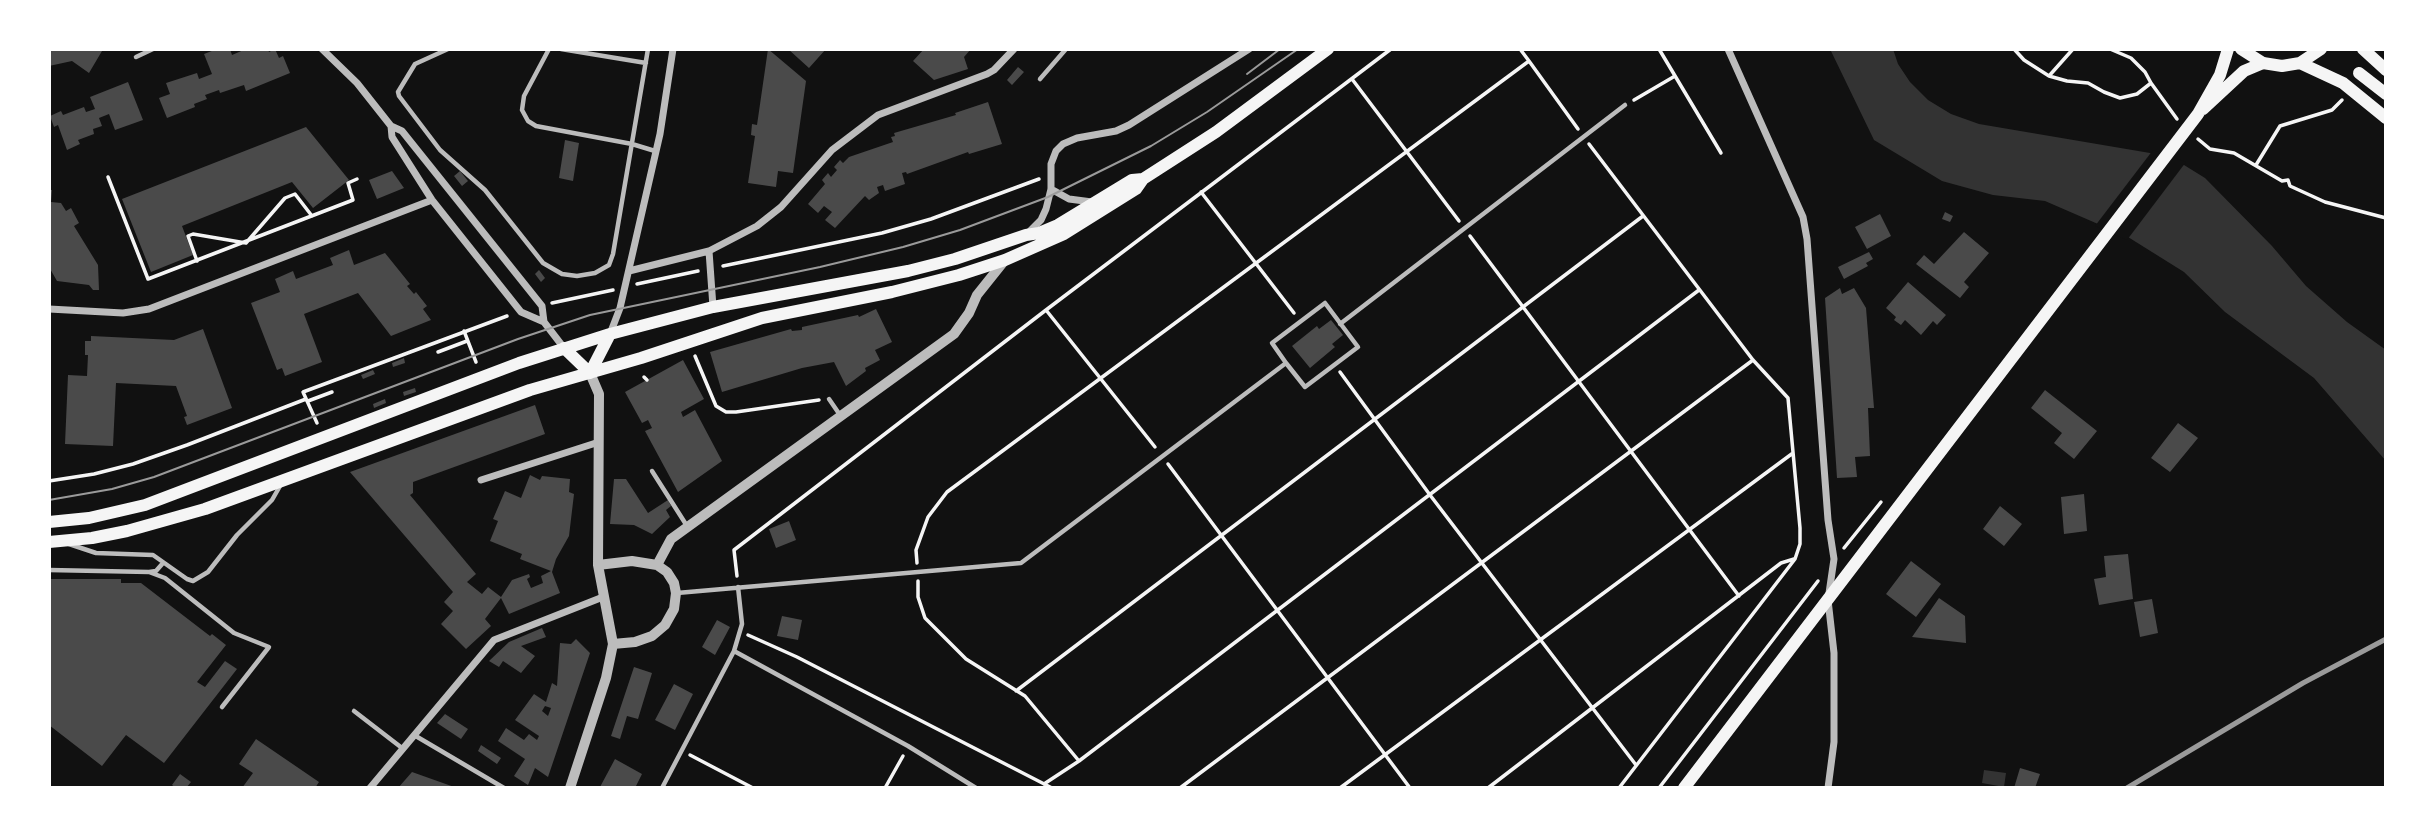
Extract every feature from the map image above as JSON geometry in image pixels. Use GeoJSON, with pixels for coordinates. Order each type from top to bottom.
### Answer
{"type":"FeatureCollection","features":[{"type":"Feature","properties":{"kind":"main road"},"geometry":{"type":"LineString","coordinates":[[56,542],[104,536],[205,509],[524,392],[762,318],[892,292],[1005,260],[1064,234],[1136,188],[1143,179],[1216,132],[1328,49]]}},
{"type":"Feature","properties":{"kind":"main road"},"geometry":{"type":"LineString","coordinates":[[1684,788],[2198,114],[2220,75],[2228,49]]}},
{"type":"Feature","properties":{"kind":"main road"},"geometry":{"type":"LineString","coordinates":[[2241,49],[2263,63],[2282,66],[2301,63],[2321,49]]}},
{"type":"Feature","properties":{"kind":"main road"},"geometry":{"type":"LineString","coordinates":[[2363,49],[2386,70]]}},
{"type":"Feature","properties":{"kind":"main road"},"geometry":{"type":"LineString","coordinates":[[2198,114],[2244,71],[2263,63]]}},
{"type":"Feature","properties":{"kind":"main road"},"geometry":{"type":"LineString","coordinates":[[2301,63],[2343,83],[2386,118]]}},
{"type":"Feature","properties":{"kind":"main road"},"geometry":{"type":"LineString","coordinates":[[2359,73],[2386,94]]}},
{"type":"Feature","properties":{"kind":"main road"},"geometry":{"type":"LineString","coordinates":[[49,522],[89,518],[145,505],[564,348],[610,334],[713,307],[908,271],[1039,233],[1058,225],[1132,180],[1143,179]]}},
{"type":"Feature","properties":{"kind":"main road"},"geometry":{"type":"LineString","coordinates":[[590,373],[610,334]]}},
{"type":"Feature","properties":{"kind":"main road"},"geometry":{"type":"LineString","coordinates":[[564,348],[590,373]]}},
{"type":"Feature","properties":{"kind":"street"},"geometry":{"type":"LineString","coordinates":[[322,49],[357,83],[391,126],[401,131],[542,306],[544,322]]}},
{"type":"Feature","properties":{"kind":"street"},"geometry":{"type":"LineString","coordinates":[[610,334],[625,287],[656,151],[673,49]]}},
{"type":"Feature","properties":{"kind":"street"},"geometry":{"type":"LineString","coordinates":[[629,271],[709,251],[757,226],[781,207],[832,150],[878,115],[987,74],[1014,49]]}},
{"type":"Feature","properties":{"kind":"street"},"geometry":{"type":"LineString","coordinates":[[1026,235],[1041,220],[1051,189],[1051,164],[1056,150],[1063,144],[1077,138],[1116,131],[1129,125],[1249,49]]}},
{"type":"Feature","properties":{"kind":"street"},"geometry":{"type":"LineString","coordinates":[[1728,49],[1803,217],[1809,263],[1828,520],[1834,559],[1828,600],[1834,666],[1834,742],[1828,788]]}},
{"type":"Feature","properties":{"kind":"street"},"geometry":{"type":"LineString","coordinates":[[391,126],[392,137],[432,200],[521,312],[544,322],[564,348]]}},
{"type":"Feature","properties":{"kind":"street"},"geometry":{"type":"LineString","coordinates":[[1051,189],[1069,199],[1095,202]]}},
{"type":"Feature","properties":{"kind":"street"},"geometry":{"type":"LineString","coordinates":[[49,309],[123,313],[149,309],[432,200]]}},
{"type":"Feature","properties":{"kind":"street"},"geometry":{"type":"LineString","coordinates":[[709,251],[713,307]]}},
{"type":"Feature","properties":{"kind":"street"},"geometry":{"type":"LineString","coordinates":[[657,565],[670,539],[954,334],[969,313],[977,295],[1005,260]]}},
{"type":"Feature","properties":{"kind":"street"},"geometry":{"type":"LineString","coordinates":[[570,788],[606,678],[613,644],[598,565],[599,394],[590,373]]}},
{"type":"Feature","properties":{"kind":"street"},"geometry":{"type":"LineString","coordinates":[[481,480],[599,442]]}},
{"type":"Feature","properties":{"kind":"street"},"geometry":{"type":"LineString","coordinates":[[598,565],[632,561],[657,565],[667,572],[674,583],[676,593],[674,609],[666,625],[652,636],[635,642],[613,644]]}},
{"type":"Feature","properties":{"kind":"street"},"geometry":{"type":"LineString","coordinates":[[370,788],[494,640],[603,597]]}},
{"type":"Feature","properties":{"kind":"lane"},"geometry":{"type":"LineString","coordinates":[[136,57],[153,49]]}},
{"type":"Feature","properties":{"kind":"lane"},"geometry":{"type":"LineString","coordinates":[[448,49],[415,64],[398,92],[399,96],[440,150],[485,190],[543,263],[562,274],[577,276],[596,273],[609,265],[614,254],[649,49]]}},
{"type":"Feature","properties":{"kind":"lane"},"geometry":{"type":"LineString","coordinates":[[549,49],[524,96],[522,110],[528,121],[536,126],[656,151]]}},
{"type":"Feature","properties":{"kind":"lane"},"geometry":{"type":"LineString","coordinates":[[561,49],[646,63]]}},
{"type":"Feature","properties":{"kind":"lane"},"geometry":{"type":"LineString","coordinates":[[1040,79],[1066,49]]}},
{"type":"Feature","properties":{"kind":"lane"},"geometry":{"type":"LineString","coordinates":[[1340,324],[1625,105]]}},
{"type":"Feature","properties":{"kind":"lane"},"geometry":{"type":"LineString","coordinates":[[1325,303],[1358,347],[1305,387],[1272,343],[1301,322],[1325,303]]}},
{"type":"Feature","properties":{"kind":"lane"},"geometry":{"type":"LineString","coordinates":[[676,593],[1021,563],[1286,363]]}},
{"type":"Feature","properties":{"kind":"lane"},"geometry":{"type":"LineString","coordinates":[[829,399],[840,415]]}},
{"type":"Feature","properties":{"kind":"lane"},"geometry":{"type":"LineString","coordinates":[[652,471],[688,526]]}},
{"type":"Feature","properties":{"kind":"lane"},"geometry":{"type":"LineString","coordinates":[[56,542],[96,554],[153,555],[193,581],[208,572],[237,535],[272,500],[281,482]]}},
{"type":"Feature","properties":{"kind":"lane"},"geometry":{"type":"LineString","coordinates":[[49,570],[149,572],[156,571],[163,563]]}},
{"type":"Feature","properties":{"kind":"lane"},"geometry":{"type":"LineString","coordinates":[[149,572],[165,578],[234,633],[269,647],[222,707]]}},
{"type":"Feature","properties":{"kind":"lane"},"geometry":{"type":"LineString","coordinates":[[662,788],[734,651],[742,624],[738,587]]}},
{"type":"Feature","properties":{"kind":"lane"},"geometry":{"type":"LineString","coordinates":[[734,651],[908,746],[976,788]]}},
{"type":"Feature","properties":{"kind":"lane"},"geometry":{"type":"LineString","coordinates":[[354,711],[402,748]]}},
{"type":"Feature","properties":{"kind":"lane"},"geometry":{"type":"LineString","coordinates":[[413,735],[504,788]]}},
{"type":"Feature","properties":{"kind":"path"},"geometry":{"type":"LineString","coordinates":[[738,587],[734,550],[1391,49]]}},
{"type":"Feature","properties":{"kind":"path"},"geometry":{"type":"LineString","coordinates":[[1520,49],[1752,360],[1788,398],[1800,528],[1796,559],[1619,788]]}},
{"type":"Feature","properties":{"kind":"path"},"geometry":{"type":"LineString","coordinates":[[1659,49],[1721,153]]}},
{"type":"Feature","properties":{"kind":"path"},"geometry":{"type":"LineString","coordinates":[[2014,49],[2032,66],[2049,76],[2088,83],[2120,98],[2137,94],[2151,83]]}},
{"type":"Feature","properties":{"kind":"path"},"geometry":{"type":"LineString","coordinates":[[2049,76],[2073,49]]}},
{"type":"Feature","properties":{"kind":"path"},"geometry":{"type":"LineString","coordinates":[[2110,49],[2131,58],[2145,72],[2170,111],[2183,124]]}},
{"type":"Feature","properties":{"kind":"path"},"geometry":{"type":"LineString","coordinates":[[1079,761],[1025,696],[966,659],[925,618],[918,597],[916,550],[928,517],[947,492],[1529,61]]}},
{"type":"Feature","properties":{"kind":"path"},"geometry":{"type":"LineString","coordinates":[[1625,105],[1675,76]]}},
{"type":"Feature","properties":{"kind":"path"},"geometry":{"type":"LineString","coordinates":[[1352,79],[1739,596]]}},
{"type":"Feature","properties":{"kind":"path"},"geometry":{"type":"LineString","coordinates":[[2255,165],[2280,126],[2332,110],[2344,98]]}},
{"type":"Feature","properties":{"kind":"path"},"geometry":{"type":"LineString","coordinates":[[2196,137],[2210,149],[2234,153],[2282,181],[2288,180],[2290,186],[2325,202],[2386,218]]}},
{"type":"Feature","properties":{"kind":"path"},"geometry":{"type":"LineString","coordinates":[[542,306],[894,229],[931,219],[1051,176]]}},
{"type":"Feature","properties":{"kind":"path"},"geometry":{"type":"LineString","coordinates":[[108,177],[148,279],[353,200],[348,183],[357,179]]}},
{"type":"Feature","properties":{"kind":"path"},"geometry":{"type":"LineString","coordinates":[[1201,192],[1301,322]]}},
{"type":"Feature","properties":{"kind":"path"},"geometry":{"type":"LineString","coordinates":[[246,243],[285,198],[295,194],[312,216]]}},
{"type":"Feature","properties":{"kind":"path"},"geometry":{"type":"LineString","coordinates":[[1016,691],[1643,216]]}},
{"type":"Feature","properties":{"kind":"path"},"geometry":{"type":"LineString","coordinates":[[197,261],[188,236],[193,234],[246,243]]}},
{"type":"Feature","properties":{"kind":"path"},"geometry":{"type":"LineString","coordinates":[[1044,784],[1079,761],[1700,290]]}},
{"type":"Feature","properties":{"kind":"path"},"geometry":{"type":"LineString","coordinates":[[1046,310],[1162,456],[1410,788]]}},
{"type":"Feature","properties":{"kind":"path"},"geometry":{"type":"LineString","coordinates":[[318,426],[303,392],[521,312]]}},
{"type":"Feature","properties":{"kind":"path"},"geometry":{"type":"LineString","coordinates":[[464,331],[476,362]]}},
{"type":"Feature","properties":{"kind":"path"},"geometry":{"type":"LineString","coordinates":[[438,352],[467,341]]}},
{"type":"Feature","properties":{"kind":"path"},"geometry":{"type":"LineString","coordinates":[[689,341],[716,407],[726,412],[829,399]]}},
{"type":"Feature","properties":{"kind":"path"},"geometry":{"type":"LineString","coordinates":[[1180,788],[1752,360]]}},
{"type":"Feature","properties":{"kind":"path"},"geometry":{"type":"LineString","coordinates":[[1335,365],[1430,495],[1636,765]]}},
{"type":"Feature","properties":{"kind":"path"},"geometry":{"type":"LineString","coordinates":[[49,481],[133,464],[332,392]]}},
{"type":"Feature","properties":{"kind":"path"},"geometry":{"type":"LineString","coordinates":[[1340,788],[1793,453]]}},
{"type":"Feature","properties":{"kind":"path"},"geometry":{"type":"LineString","coordinates":[[1488,788],[1782,563],[1796,559]]}},
{"type":"Feature","properties":{"kind":"path"},"geometry":{"type":"LineString","coordinates":[[1660,788],[1793,613]]}},
{"type":"Feature","properties":{"kind":"path"},"geometry":{"type":"LineString","coordinates":[[740,631],[797,657],[1052,788]]}},
{"type":"Feature","properties":{"kind":"path"},"geometry":{"type":"LineString","coordinates":[[885,788],[908,746]]}},
{"type":"Feature","properties":{"kind":"path"},"geometry":{"type":"LineString","coordinates":[[681,750],[753,788]]}},
{"type":"Feature","properties":{"kind":"shaded area"},"geometry":{"type":"Polygon","coordinates":[[[1830,49],[1893,49],[1898,64],[1910,82],[1928,100],[1951,114],[1979,124],[2150,153],[2184,165],[2205,178],[2272,246],[2306,286],[2347,322],[2386,350],[2386,461],[2314,378],[2225,312],[2184,272],[2128,237],[2045,201],[1993,195],[1942,181],[1874,140],[1830,49]]]}},
{"type":"Feature","properties":{"kind":"shaded area"},"geometry":{"type":"Polygon","coordinates":[[[1984,770],[2006,773],[2004,787],[1982,783],[1984,770]]]}},
{"type":"Feature","properties":{"kind":"pier"},"geometry":{"type":"Polygon","coordinates":[[[2153,150],[2186,162],[2127,240],[2095,226],[2153,150]]]}},
{"type":"Feature","properties":{"kind":"building"},"geometry":{"type":"Polygon","coordinates":[[[49,49],[102,51],[89,73],[72,61],[49,66],[49,49]]]}},
{"type":"Feature","properties":{"kind":"building"},"geometry":{"type":"Polygon","coordinates":[[[217,49],[230,49],[232,55],[246,49],[268,49],[269,52],[275,49],[279,58],[283,56],[290,73],[246,91],[244,85],[205,95],[207,99],[194,104],[195,107],[167,118],[159,98],[170,94],[166,83],[197,73],[199,79],[212,74],[204,54],[217,49]]]}},
{"type":"Feature","properties":{"kind":"building"},"geometry":{"type":"Polygon","coordinates":[[[768,49],[806,81],[793,173],[778,171],[776,187],[748,183],[755,136],[751,135],[752,124],[757,125],[768,49]]]}},
{"type":"Feature","properties":{"kind":"building"},"geometry":{"type":"Polygon","coordinates":[[[788,49],[826,49],[809,68],[788,49]]]}},
{"type":"Feature","properties":{"kind":"building"},"geometry":{"type":"Polygon","coordinates":[[[924,49],[971,49],[964,57],[968,69],[934,80],[913,61],[924,49]]]}},
{"type":"Feature","properties":{"kind":"building"},"geometry":{"type":"Polygon","coordinates":[[[1018,67],[1024,72],[1012,85],[1007,80],[1018,67]]]}},
{"type":"Feature","properties":{"kind":"building"},"geometry":{"type":"Polygon","coordinates":[[[128,82],[143,120],[115,130],[109,114],[99,118],[102,126],[93,129],[94,134],[78,140],[80,144],[67,150],[58,125],[54,127],[50,116],[61,111],[63,115],[84,107],[86,112],[95,109],[90,97],[128,82]]]}},
{"type":"Feature","properties":{"kind":"building"},"geometry":{"type":"Polygon","coordinates":[[[988,102],[1002,144],[969,154],[968,152],[907,174],[902,173],[905,184],[885,191],[883,185],[877,187],[879,193],[869,200],[865,196],[835,228],[825,220],[832,212],[824,206],[818,213],[808,204],[825,184],[822,180],[828,173],[831,177],[837,170],[834,167],[840,160],[843,163],[849,157],[893,142],[891,137],[895,136],[894,133],[956,115],[955,113],[988,102]]]}},
{"type":"Feature","properties":{"kind":"building"},"geometry":{"type":"Polygon","coordinates":[[[306,127],[349,180],[313,208],[292,182],[182,226],[193,255],[151,272],[122,199],[306,127]]]}},
{"type":"Feature","properties":{"kind":"building"},"geometry":{"type":"Polygon","coordinates":[[[565,140],[579,143],[573,181],[559,178],[565,140]]]}},
{"type":"Feature","properties":{"kind":"building"},"geometry":{"type":"Polygon","coordinates":[[[392,171],[404,188],[377,199],[369,180],[392,171]]]}},
{"type":"Feature","properties":{"kind":"building"},"geometry":{"type":"Polygon","coordinates":[[[460,171],[468,181],[462,186],[454,176],[460,171]]]}},
{"type":"Feature","properties":{"kind":"building"},"geometry":{"type":"Polygon","coordinates":[[[49,190],[52,190],[51,202],[61,203],[66,211],[71,208],[79,223],[74,226],[98,265],[99,290],[93,290],[89,285],[57,281],[49,267],[49,190]]]}},
{"type":"Feature","properties":{"kind":"building"},"geometry":{"type":"Polygon","coordinates":[[[1945,212],[1953,216],[1950,222],[1942,219],[1945,212]]]}},
{"type":"Feature","properties":{"kind":"building"},"geometry":{"type":"Polygon","coordinates":[[[1880,214],[1891,236],[1867,249],[1855,227],[1880,214]]]}},
{"type":"Feature","properties":{"kind":"building"},"geometry":{"type":"Polygon","coordinates":[[[1964,232],[1989,253],[1964,282],[1969,287],[1960,298],[1916,264],[1924,255],[1934,264],[1964,232]]]}},
{"type":"Feature","properties":{"kind":"building"},"geometry":{"type":"Polygon","coordinates":[[[349,250],[354,265],[385,253],[410,284],[407,286],[414,294],[416,292],[427,306],[423,309],[431,320],[391,336],[358,293],[304,314],[322,362],[285,376],[282,368],[277,370],[251,303],[280,292],[275,279],[293,271],[296,279],[333,265],[330,258],[349,250]]]}},
{"type":"Feature","properties":{"kind":"building"},"geometry":{"type":"Polygon","coordinates":[[[1869,252],[1873,259],[1866,263],[1868,266],[1844,279],[1838,267],[1869,252]]]}},
{"type":"Feature","properties":{"kind":"building"},"geometry":{"type":"Polygon","coordinates":[[[539,270],[545,278],[541,282],[535,274],[539,270]]]}},
{"type":"Feature","properties":{"kind":"building"},"geometry":{"type":"Polygon","coordinates":[[[1908,282],[1946,315],[1937,325],[1933,321],[1921,335],[1905,320],[1901,325],[1894,320],[1896,317],[1886,308],[1908,282]]]}},
{"type":"Feature","properties":{"kind":"building"},"geometry":{"type":"Polygon","coordinates":[[[1840,288],[1842,294],[1854,288],[1866,308],[1874,408],[1868,408],[1870,456],[1855,457],[1857,477],[1837,478],[1825,298],[1840,288]]]}},
{"type":"Feature","properties":{"kind":"building"},"geometry":{"type":"Polygon","coordinates":[[[876,309],[892,342],[875,350],[880,360],[865,368],[866,371],[846,386],[834,362],[802,368],[722,392],[710,352],[791,329],[802,330],[802,327],[858,315],[859,317],[876,309]]]}},
{"type":"Feature","properties":{"kind":"building"},"geometry":{"type":"Polygon","coordinates":[[[1331,320],[1343,335],[1332,344],[1335,347],[1310,368],[1292,346],[1317,326],[1319,329],[1331,320]]]}},
{"type":"Feature","properties":{"kind":"building"},"geometry":{"type":"Polygon","coordinates":[[[203,329],[232,408],[187,425],[184,417],[187,416],[176,386],[116,383],[113,446],[65,444],[68,375],[87,376],[88,355],[85,355],[85,341],[91,341],[91,336],[174,340],[203,329]]]}},
{"type":"Feature","properties":{"kind":"building"},"geometry":{"type":"Polygon","coordinates":[[[404,358],[405,363],[393,367],[392,363],[404,358]]]}},
{"type":"Feature","properties":{"kind":"building"},"geometry":{"type":"Polygon","coordinates":[[[683,360],[704,399],[681,412],[683,417],[695,410],[722,461],[678,492],[645,431],[652,428],[648,420],[642,423],[625,392],[683,360]]]}},
{"type":"Feature","properties":{"kind":"building"},"geometry":{"type":"Polygon","coordinates":[[[373,370],[375,374],[363,379],[361,375],[373,370]]]}},
{"type":"Feature","properties":{"kind":"building"},"geometry":{"type":"Polygon","coordinates":[[[415,388],[416,392],[404,396],[403,392],[415,388]]]}},
{"type":"Feature","properties":{"kind":"building"},"geometry":{"type":"Polygon","coordinates":[[[2045,390],[2097,431],[2074,459],[2054,443],[2062,433],[2031,408],[2045,390]]]}},
{"type":"Feature","properties":{"kind":"building"},"geometry":{"type":"Polygon","coordinates":[[[385,399],[386,403],[374,408],[373,404],[385,399]]]}},
{"type":"Feature","properties":{"kind":"building"},"geometry":{"type":"Polygon","coordinates":[[[535,405],[545,434],[413,482],[413,493],[410,495],[476,574],[467,582],[482,594],[488,587],[501,597],[512,580],[529,574],[527,579],[531,588],[543,583],[541,576],[551,571],[520,559],[522,554],[490,541],[498,521],[493,519],[505,491],[521,498],[530,475],[540,480],[542,476],[570,479],[569,492],[574,494],[569,536],[552,572],[560,593],[509,614],[501,598],[485,619],[491,626],[466,649],[441,624],[453,611],[444,602],[453,592],[350,472],[535,405]]]}},
{"type":"Feature","properties":{"kind":"building"},"geometry":{"type":"Polygon","coordinates":[[[2178,423],[2198,438],[2170,472],[2151,458],[2178,423]]]}},
{"type":"Feature","properties":{"kind":"building"},"geometry":{"type":"Polygon","coordinates":[[[614,479],[626,479],[648,513],[668,500],[671,506],[666,510],[670,517],[652,534],[634,525],[610,524],[614,479]]]}},
{"type":"Feature","properties":{"kind":"building"},"geometry":{"type":"Polygon","coordinates":[[[2084,494],[2087,531],[2064,534],[2061,497],[2084,494]]]}},
{"type":"Feature","properties":{"kind":"building"},"geometry":{"type":"Polygon","coordinates":[[[2000,506],[2022,524],[2004,546],[1983,529],[2000,506]]]}},
{"type":"Feature","properties":{"kind":"building"},"geometry":{"type":"Polygon","coordinates":[[[789,521],[796,540],[776,548],[769,529],[789,521]]]}},
{"type":"Feature","properties":{"kind":"building"},"geometry":{"type":"Polygon","coordinates":[[[2128,554],[2133,599],[2099,605],[2094,579],[2106,577],[2104,556],[2128,554]]]}},
{"type":"Feature","properties":{"kind":"building"},"geometry":{"type":"Polygon","coordinates":[[[1911,561],[1941,584],[1916,617],[1886,594],[1911,561]]]}},
{"type":"Feature","properties":{"kind":"building"},"geometry":{"type":"Polygon","coordinates":[[[49,579],[121,579],[121,583],[141,583],[210,636],[212,634],[226,645],[197,682],[205,687],[225,661],[237,669],[164,763],[126,735],[102,766],[49,725],[49,579]]]}},
{"type":"Feature","properties":{"kind":"building"},"geometry":{"type":"Polygon","coordinates":[[[1939,598],[1965,616],[1966,643],[1912,637],[1939,598]]]}},
{"type":"Feature","properties":{"kind":"building"},"geometry":{"type":"Polygon","coordinates":[[[2152,599],[2158,633],[2140,637],[2134,602],[2152,599]]]}},
{"type":"Feature","properties":{"kind":"building"},"geometry":{"type":"Polygon","coordinates":[[[782,616],[802,620],[798,640],[777,636],[782,616]]]}},
{"type":"Feature","properties":{"kind":"building"},"geometry":{"type":"Polygon","coordinates":[[[717,620],[730,627],[715,655],[702,647],[717,620]]]}},
{"type":"Feature","properties":{"kind":"building"},"geometry":{"type":"Polygon","coordinates":[[[542,628],[546,637],[521,646],[535,656],[521,673],[503,661],[499,667],[489,661],[509,642],[542,628]]]}},
{"type":"Feature","properties":{"kind":"building"},"geometry":{"type":"Polygon","coordinates":[[[576,639],[590,653],[548,777],[535,768],[528,785],[514,776],[525,759],[498,741],[506,728],[524,740],[529,734],[537,740],[539,736],[515,720],[534,694],[546,702],[552,683],[557,686],[560,643],[571,644],[576,639]],[[545,706],[542,711],[548,716],[551,708],[545,706]]]}},
{"type":"Feature","properties":{"kind":"building"},"geometry":{"type":"Polygon","coordinates":[[[634,667],[652,673],[638,719],[627,716],[620,739],[611,736],[634,667]]]}},
{"type":"Feature","properties":{"kind":"building"},"geometry":{"type":"Polygon","coordinates":[[[674,684],[693,694],[675,730],[655,720],[674,684]]]}},
{"type":"Feature","properties":{"kind":"building"},"geometry":{"type":"Polygon","coordinates":[[[445,714],[468,729],[461,739],[437,723],[445,714]]]}},
{"type":"Feature","properties":{"kind":"building"},"geometry":{"type":"Polygon","coordinates":[[[256,739],[319,782],[315,788],[242,788],[253,773],[239,764],[256,739]]]}},
{"type":"Feature","properties":{"kind":"building"},"geometry":{"type":"Polygon","coordinates":[[[481,745],[501,758],[497,764],[478,751],[481,745]]]}},
{"type":"Feature","properties":{"kind":"building"},"geometry":{"type":"Polygon","coordinates":[[[615,759],[642,774],[635,788],[600,787],[615,759]]]}},
{"type":"Feature","properties":{"kind":"building"},"geometry":{"type":"Polygon","coordinates":[[[2020,768],[2040,774],[2035,788],[2014,788],[2020,768]]]}},
{"type":"Feature","properties":{"kind":"building"},"geometry":{"type":"Polygon","coordinates":[[[412,772],[457,788],[398,788],[412,772]]]}},
{"type":"Feature","properties":{"kind":"building"},"geometry":{"type":"Polygon","coordinates":[[[180,774],[191,782],[186,788],[172,785],[180,774]]]}},
{"type":"Feature","properties":{"kind":"tram line"},"geometry":{"type":"LineString","coordinates":[[1247,74],[1280,49]]}},
{"type":"Feature","properties":{"kind":"tram line"},"geometry":{"type":"LineString","coordinates":[[49,500],[112,489],[154,477],[518,339],[590,315],[820,267],[960,230],[1048,197],[1151,146],[1207,112],[1298,49]]}},
{"type":"Feature","properties":{"kind":"railway"},"geometry":{"type":"LineString","coordinates":[[2127,788],[2303,683],[2386,639]]}}]}
